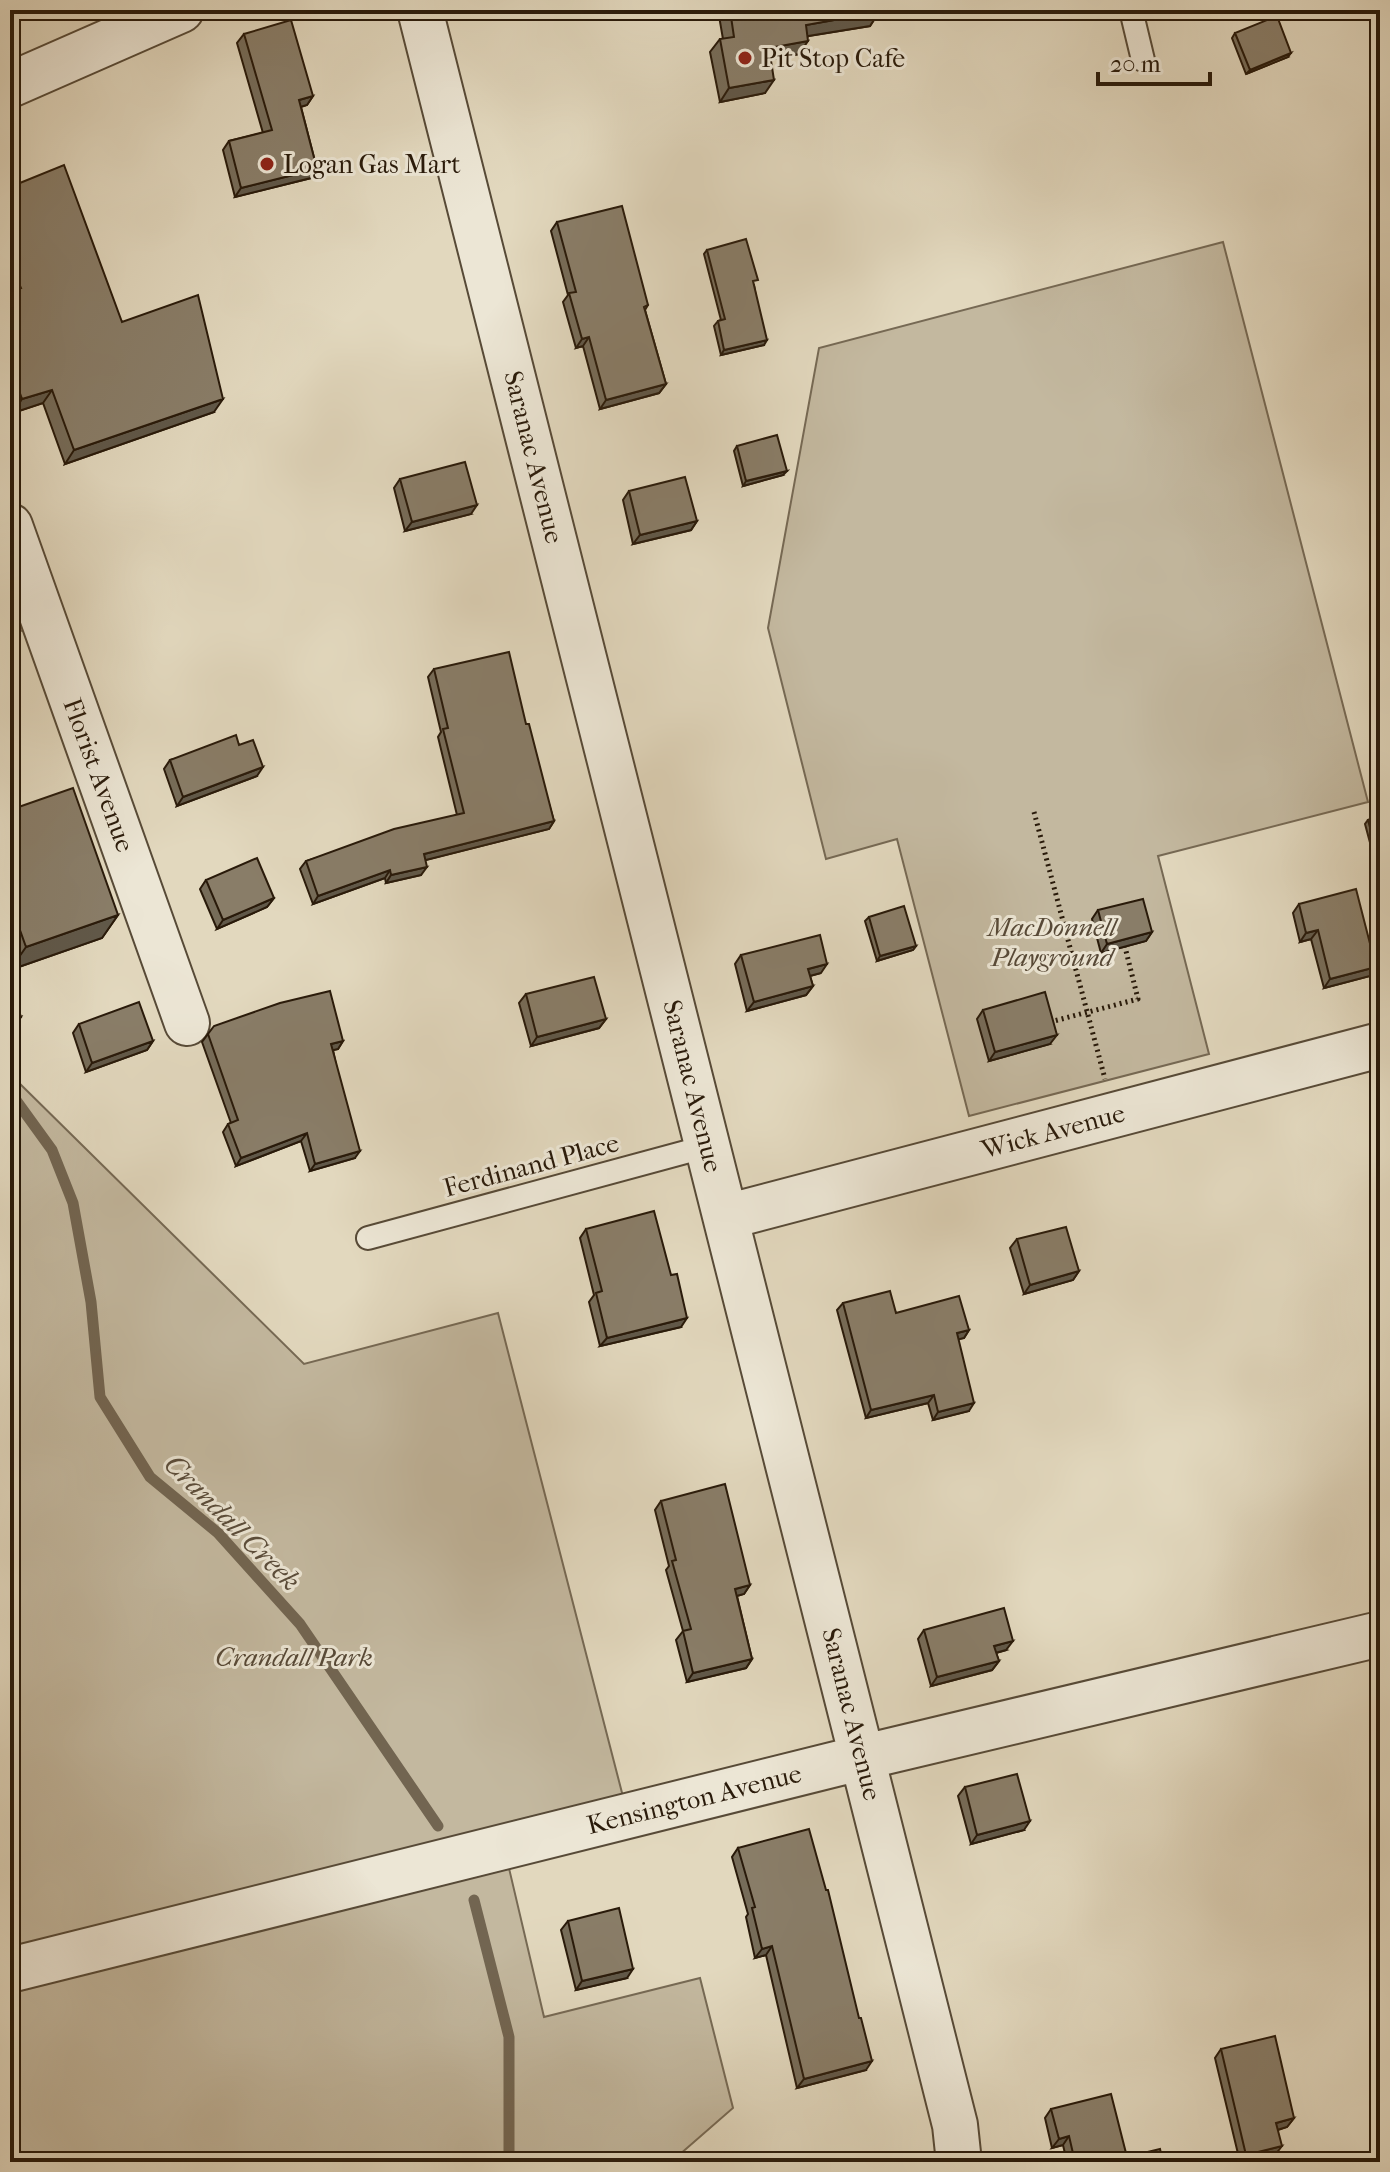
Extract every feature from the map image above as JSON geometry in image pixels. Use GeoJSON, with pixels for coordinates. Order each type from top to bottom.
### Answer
{"type":"FeatureCollection","features":[{"type":"Feature","properties":{"kind":"street"},"geometry":{"type":"LineString","coordinates":[[10,85],[181,10]]}},
{"type":"Feature","properties":{"kind":"street","name":"Saranac Avenue"},"geometry":{"type":"LineString","coordinates":[[420,10],[864,1757],[955,2125],[956,2162]]}},
{"type":"Feature","properties":{"kind":"street","name":"Florist Avenue"},"geometry":{"type":"LineString","coordinates":[[10,526],[187,1023]]}},
{"type":"Feature","properties":{"kind":"street","name":"Wick Avenue"},"geometry":{"type":"LineString","coordinates":[[726,1217],[1380,1045]]}},
{"type":"Feature","properties":{"kind":"street","name":"Kensington Avenue"},"geometry":{"type":"LineString","coordinates":[[10,1970],[864,1757],[1380,1634]]}},
{"type":"Feature","properties":{"kind":"lane"},"geometry":{"type":"LineString","coordinates":[[1131,10],[1143,60]]}},
{"type":"Feature","properties":{"kind":"lane","name":"Ferdinand Place"},"geometry":{"type":"LineString","coordinates":[[368,1238],[708,1146]]}},
{"type":"Feature","properties":{"kind":"path"},"geometry":{"type":"LineString","coordinates":[[1034,812],[1114,1115]]}},
{"type":"Feature","properties":{"kind":"path"},"geometry":{"type":"LineString","coordinates":[[1045,1023],[1138,999],[1125,947]]}},
{"type":"Feature","properties":{"kind":"green space","name":"MacDonnell Playground"},"geometry":{"type":"Polygon","coordinates":[[[1223,242],[1368,802],[1158,856],[1209,1054],[969,1116],[897,839],[826,859],[768,628],[819,348],[1223,242]]]}},
{"type":"Feature","properties":{"kind":"green space"},"geometry":{"type":"Polygon","coordinates":[[[10,542],[45,622],[10,635],[10,542]]]}},
{"type":"Feature","properties":{"kind":"green space","name":"Crandall Park"},"geometry":{"type":"Polygon","coordinates":[[[10,1074],[304,1364],[498,1313],[628,1816],[504,1847],[544,2017],[700,1978],[733,2108],[671,2162],[10,2162],[10,1074]]]}},
{"type":"Feature","properties":{"kind":"building","name":"Pit Stop Cafe"},"geometry":{"type":"Polygon","coordinates":[[[730,10],[879,12],[806,25],[808,41],[769,48],[774,80],[729,88],[720,39],[734,37],[730,10]]]}},
{"type":"Feature","properties":{"kind":"building"},"geometry":{"type":"Polygon","coordinates":[[[1277,16],[1291,53],[1250,70],[1235,33],[1277,16]]]}},
{"type":"Feature","properties":{"kind":"building"},"geometry":{"type":"Polygon","coordinates":[[[291,20],[313,96],[299,100],[317,169],[241,188],[229,141],[272,130],[244,34],[291,20]]]}},
{"type":"Feature","properties":{"kind":"building"},"geometry":{"type":"Polygon","coordinates":[[[64,165],[122,322],[198,295],[223,399],[74,450],[52,390],[22,399],[10,365],[10,291],[21,288],[10,263],[10,187],[64,165]]]}},
{"type":"Feature","properties":{"kind":"building"},"geometry":{"type":"Polygon","coordinates":[[[622,206],[648,305],[644,307],[666,384],[606,400],[589,337],[582,339],[569,293],[576,292],[557,222],[622,206]]]}},
{"type":"Feature","properties":{"kind":"building"},"geometry":{"type":"Polygon","coordinates":[[[746,239],[758,280],[753,281],[767,340],[724,350],[718,321],[725,319],[707,250],[746,239]]]}},
{"type":"Feature","properties":{"kind":"building"},"geometry":{"type":"Polygon","coordinates":[[[777,435],[787,471],[746,481],[737,446],[777,435]]]}},
{"type":"Feature","properties":{"kind":"building"},"geometry":{"type":"Polygon","coordinates":[[[465,462],[477,505],[412,522],[400,479],[465,462]]]}},
{"type":"Feature","properties":{"kind":"building"},"geometry":{"type":"Polygon","coordinates":[[[685,477],[697,521],[640,535],[629,491],[685,477]]]}},
{"type":"Feature","properties":{"kind":"building"},"geometry":{"type":"Polygon","coordinates":[[[509,652],[554,821],[424,854],[427,867],[391,875],[390,870],[318,896],[306,861],[394,829],[464,813],[443,729],[448,728],[434,669],[509,652]]]}},
{"type":"Feature","properties":{"kind":"building"},"geometry":{"type":"Polygon","coordinates":[[[236,735],[239,745],[253,740],[263,767],[183,797],[170,760],[236,735]]]}},
{"type":"Feature","properties":{"kind":"building"},"geometry":{"type":"Polygon","coordinates":[[[73,788],[118,915],[26,947],[10,902],[10,810],[73,788]]]}},
{"type":"Feature","properties":{"kind":"building"},"geometry":{"type":"Polygon","coordinates":[[[1380,817],[1380,861],[1379,861],[1368,820],[1380,817]]]}},
{"type":"Feature","properties":{"kind":"building"},"geometry":{"type":"Polygon","coordinates":[[[257,858],[274,898],[223,920],[206,880],[257,858]]]}},
{"type":"Feature","properties":{"kind":"building"},"geometry":{"type":"Polygon","coordinates":[[[1356,889],[1376,967],[1330,979],[1318,930],[1306,933],[1299,904],[1356,889]]]}},
{"type":"Feature","properties":{"kind":"building"},"geometry":{"type":"Polygon","coordinates":[[[1143,899],[1152,932],[1107,944],[1098,910],[1143,899]]]}},
{"type":"Feature","properties":{"kind":"building"},"geometry":{"type":"Polygon","coordinates":[[[904,906],[916,946],[880,956],[869,917],[904,906]]]}},
{"type":"Feature","properties":{"kind":"building"},"geometry":{"type":"Polygon","coordinates":[[[820,935],[827,964],[808,969],[813,986],[754,1002],[741,955],[820,935]]]}},
{"type":"Feature","properties":{"kind":"building"},"geometry":{"type":"Polygon","coordinates":[[[594,977],[606,1019],[537,1037],[526,994],[594,977]]]}},
{"type":"Feature","properties":{"kind":"building"},"geometry":{"type":"Polygon","coordinates":[[[10,986],[21,1017],[10,1021],[10,986]]]}},
{"type":"Feature","properties":{"kind":"building"},"geometry":{"type":"Polygon","coordinates":[[[330,991],[343,1041],[331,1044],[360,1151],[315,1164],[307,1133],[241,1158],[228,1124],[238,1120],[208,1034],[214,1026],[280,1003],[330,991]]]}},
{"type":"Feature","properties":{"kind":"building"},"geometry":{"type":"Polygon","coordinates":[[[1045,992],[1057,1035],[995,1052],[983,1010],[1045,992]]]}},
{"type":"Feature","properties":{"kind":"building"},"geometry":{"type":"Polygon","coordinates":[[[139,1002],[153,1041],[92,1063],[79,1024],[139,1002]]]}},
{"type":"Feature","properties":{"kind":"building"},"geometry":{"type":"Polygon","coordinates":[[[654,1211],[671,1275],[677,1274],[687,1318],[607,1338],[596,1293],[602,1291],[586,1229],[654,1211]]]}},
{"type":"Feature","properties":{"kind":"building"},"geometry":{"type":"Polygon","coordinates":[[[1066,1227],[1079,1271],[1030,1285],[1017,1239],[1066,1227]]]}},
{"type":"Feature","properties":{"kind":"building"},"geometry":{"type":"Polygon","coordinates":[[[890,1291],[896,1313],[959,1296],[969,1330],[957,1333],[974,1403],[938,1412],[934,1395],[871,1410],[843,1303],[890,1291]]]}},
{"type":"Feature","properties":{"kind":"building"},"geometry":{"type":"Polygon","coordinates":[[[725,1484],[750,1585],[735,1589],[752,1659],[693,1673],[683,1631],[691,1629],[672,1561],[676,1560],[661,1501],[725,1484]]]}},
{"type":"Feature","properties":{"kind":"building"},"geometry":{"type":"Polygon","coordinates":[[[1004,1608],[1013,1641],[994,1646],[999,1661],[937,1677],[924,1630],[1004,1608]]]}},
{"type":"Feature","properties":{"kind":"building"},"geometry":{"type":"Polygon","coordinates":[[[1017,1774],[1030,1821],[977,1835],[965,1787],[1017,1774]]]}},
{"type":"Feature","properties":{"kind":"building"},"geometry":{"type":"Polygon","coordinates":[[[809,1829],[872,2061],[804,2079],[772,1946],[762,1949],[752,1908],[755,1907],[738,1848],[809,1829]]]}},
{"type":"Feature","properties":{"kind":"building"},"geometry":{"type":"Polygon","coordinates":[[[619,1908],[633,1969],[582,1981],[568,1921],[619,1908]]]}},
{"type":"Feature","properties":{"kind":"building"},"geometry":{"type":"Polygon","coordinates":[[[1275,2036],[1294,2118],[1276,2123],[1282,2146],[1246,2155],[1221,2049],[1275,2036]]]}},
{"type":"Feature","properties":{"kind":"building"},"geometry":{"type":"Polygon","coordinates":[[[1111,2094],[1127,2157],[1160,2149],[1163,2162],[1075,2162],[1069,2136],[1059,2139],[1051,2109],[1111,2094]]]}},
{"type":"Feature","properties":{"kind":"waterway","name":"Crandall Creek"},"geometry":{"type":"LineString","coordinates":[[10,1092],[52,1150],[73,1203],[91,1302],[100,1397],[150,1477],[218,1533],[300,1624],[438,1826]]}},
{"type":"Feature","properties":{"kind":"waterway","name":"Crandall Creek"},"geometry":{"type":"LineString","coordinates":[[474,1900],[509,2037],[509,2162]]}},
{"type":"Feature","properties":{"kind":"place","name":"Pit Stop Cafe"},"geometry":{"type":"Point","coordinates":[745,58]}},
{"type":"Feature","properties":{"kind":"place","name":"Logan Gas Mart"},"geometry":{"type":"Point","coordinates":[267,164]}}]}
